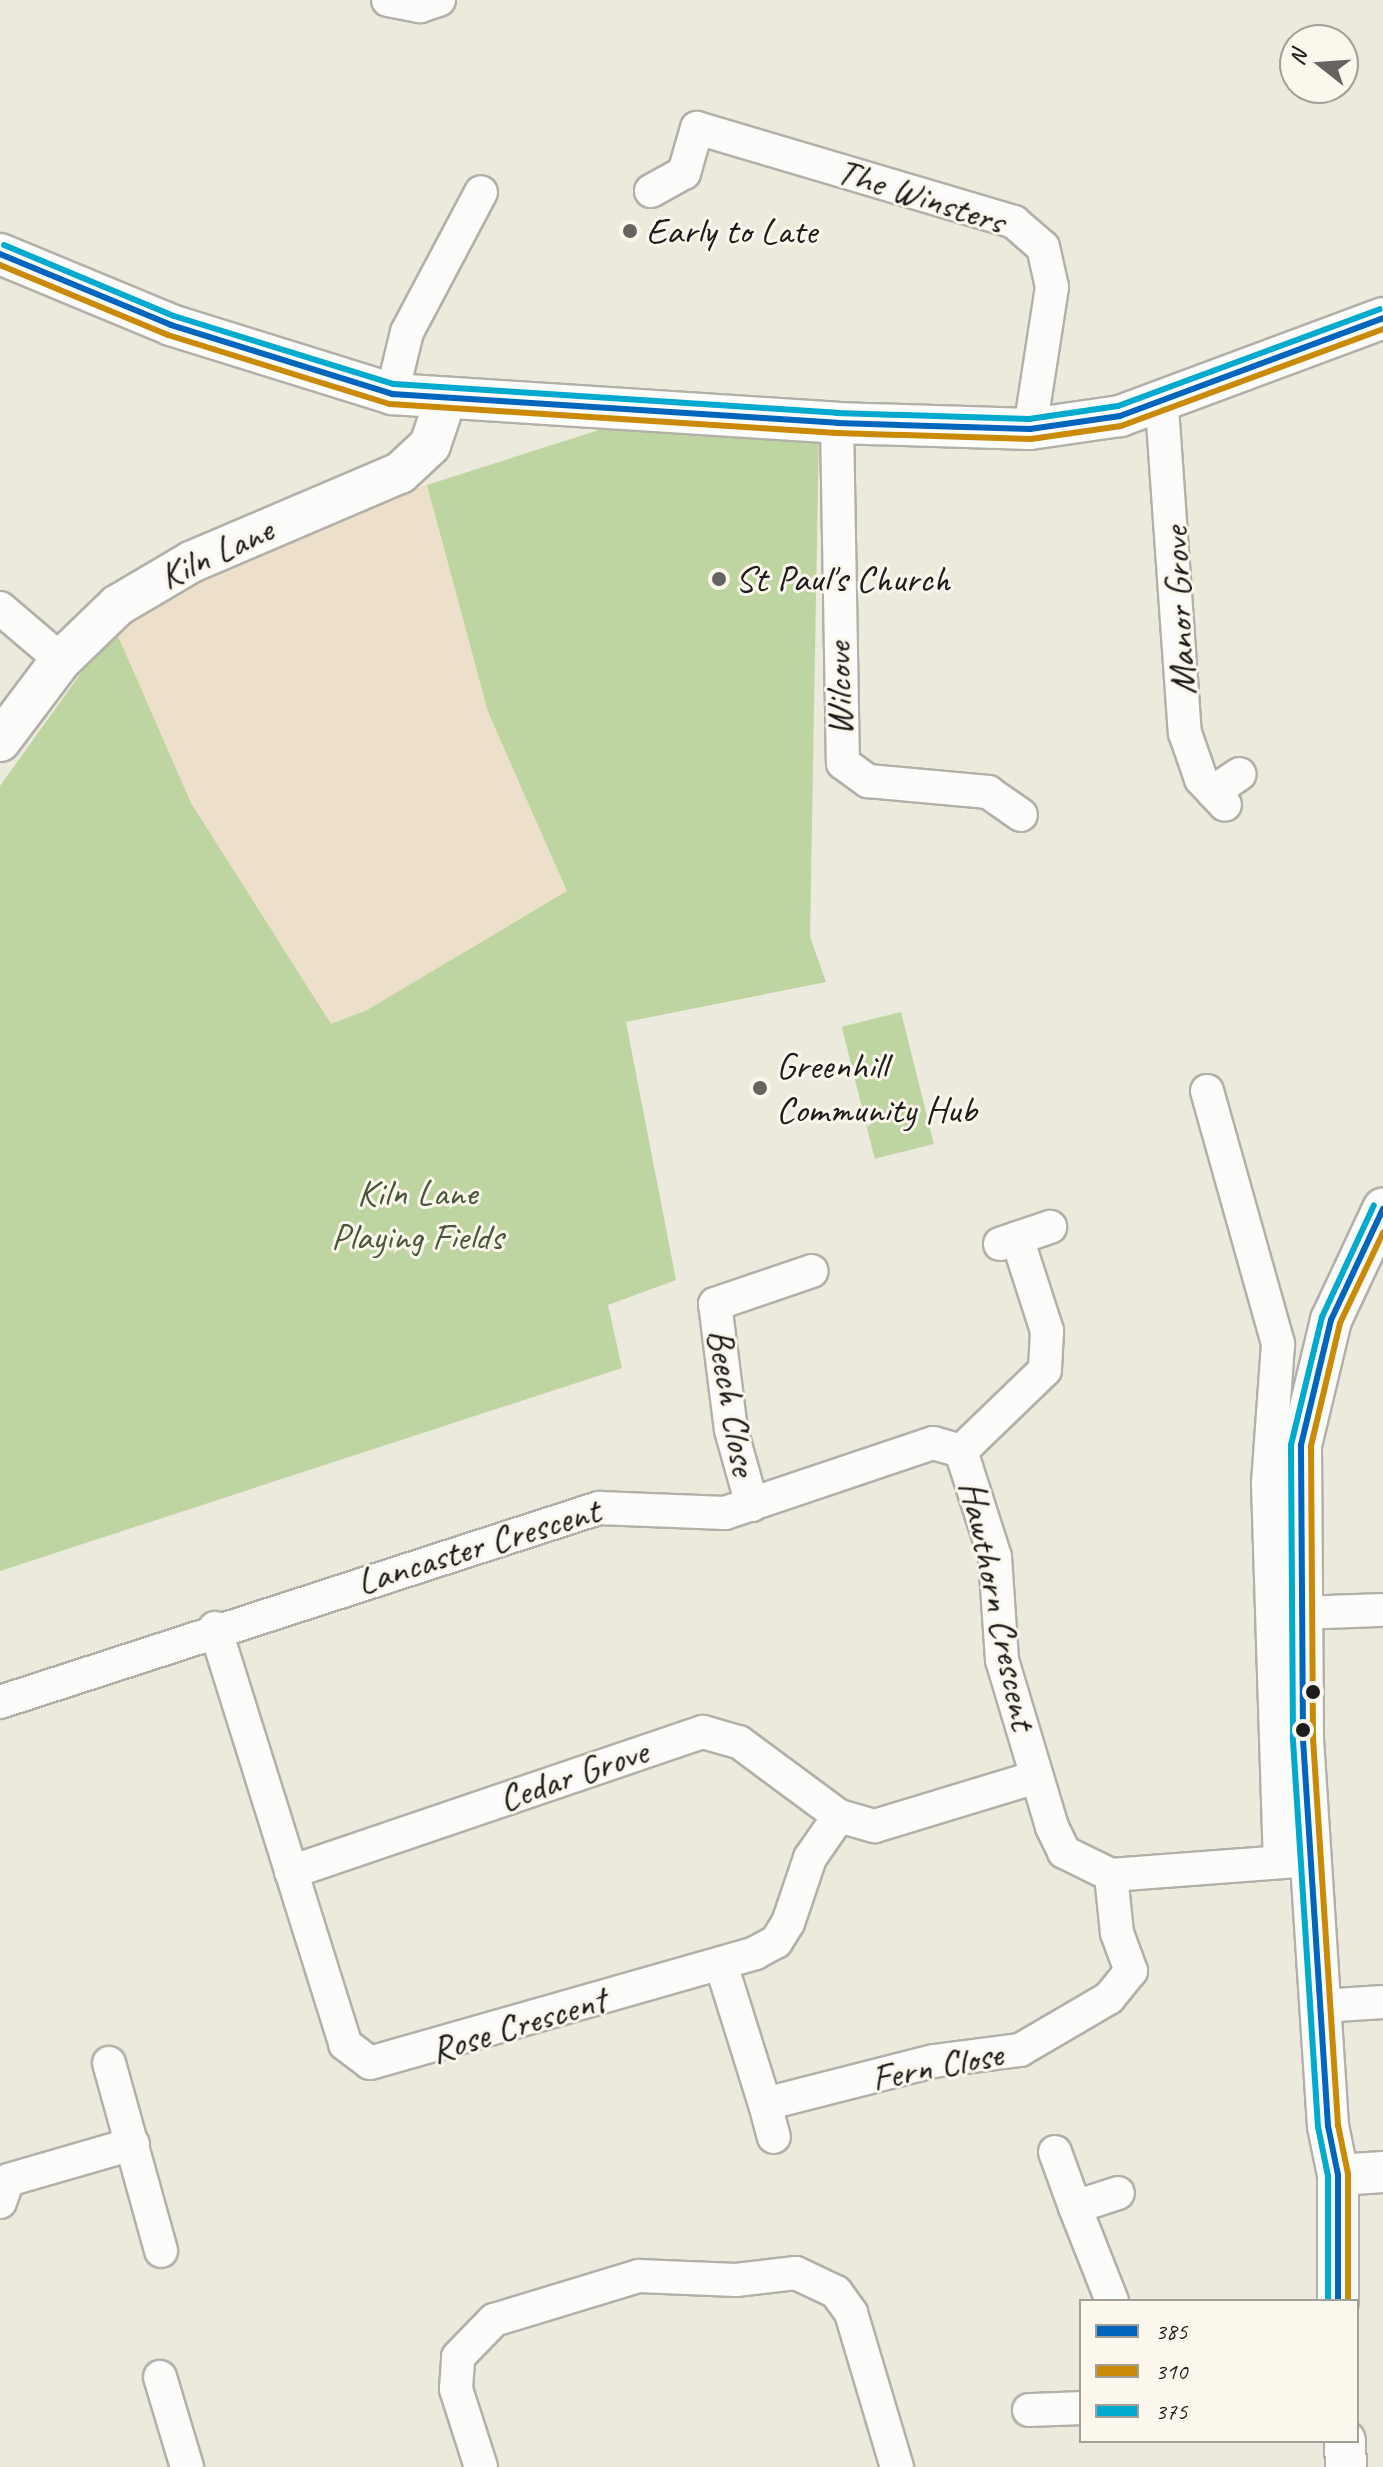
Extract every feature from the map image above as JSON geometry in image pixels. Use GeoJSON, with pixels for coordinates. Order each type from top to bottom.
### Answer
{"type":"FeatureCollection","features":[{"type":"Feature","properties":{"kind":"street"},"geometry":{"type":"LineString","coordinates":[[388,0],[420,6],[439,0]]}},
{"type":"Feature","properties":{"kind":"street","name":"The Winsters"},"geometry":{"type":"LineString","coordinates":[[651,191],[684,173],[697,128],[1014,222],[1043,247],[1052,287],[1030,429]]}},
{"type":"Feature","properties":{"kind":"street"},"geometry":{"type":"LineString","coordinates":[[392,394],[407,332],[481,192]]}},
{"type":"Feature","properties":{"kind":"street"},"geometry":{"type":"LineString","coordinates":[[0,254],[171,325],[392,394],[837,423],[1030,429],[1162,407],[1383,318]]}},
{"type":"Feature","properties":{"kind":"street","name":"Kiln Lane"},"geometry":{"type":"LineString","coordinates":[[0,741],[61,660],[152,582],[400,473],[430,445],[446,398]]}},
{"type":"Feature","properties":{"kind":"street","name":"Manor Grove"},"geometry":{"type":"LineString","coordinates":[[1162,407],[1185,733],[1219,799],[1240,774]]}},
{"type":"Feature","properties":{"kind":"street","name":"Wilcove"},"geometry":{"type":"LineString","coordinates":[[837,423],[843,763],[868,781],[988,792],[1021,815]]}},
{"type":"Feature","properties":{"kind":"street"},"geometry":{"type":"LineString","coordinates":[[0,608],[61,660]]}},
{"type":"Feature","properties":{"kind":"street"},"geometry":{"type":"LineString","coordinates":[[1207,1091],[1278,1344],[1268,1483],[1295,1861],[1321,2006],[1338,2175],[1338,2299]]}},
{"type":"Feature","properties":{"kind":"street"},"geometry":{"type":"LineString","coordinates":[[1295,1861],[1308,1394],[1331,1320],[1383,1209]]}},
{"type":"Feature","properties":{"kind":"street","name":"Hawthorn Crescent"},"geometry":{"type":"LineString","coordinates":[[1050,1227],[1009,1241],[1047,1331],[1045,1370],[961,1451],[995,1557],[1002,1660],[1036,1777],[1064,1852],[1111,1875]]}},
{"type":"Feature","properties":{"kind":"street","name":"Beech Close"},"geometry":{"type":"LineString","coordinates":[[752,1505],[731,1430],[715,1304],[812,1271]]}},
{"type":"Feature","properties":{"kind":"street","name":"Lancaster Crescent"},"geometry":{"type":"LineString","coordinates":[[0,1702],[215,1628],[612,1505],[703,1514],[752,1505],[933,1443],[961,1451]]}},
{"type":"Feature","properties":{"kind":"street"},"geometry":{"type":"LineString","coordinates":[[1300,1613],[1383,1610]]}},
{"type":"Feature","properties":{"kind":"street","name":"Rose Crescent"},"geometry":{"type":"LineString","coordinates":[[215,1628],[345,2044],[370,2063],[721,1964],[776,1942],[810,1858],[839,1816]]}},
{"type":"Feature","properties":{"kind":"street","name":"Cedar Grove"},"geometry":{"type":"LineString","coordinates":[[291,1872],[703,1732],[739,1742],[839,1816]]}},
{"type":"Feature","properties":{"kind":"street"},"geometry":{"type":"LineString","coordinates":[[839,1816],[875,1826],[1036,1777]]}},
{"type":"Feature","properties":{"kind":"street"},"geometry":{"type":"LineString","coordinates":[[1111,1875],[1295,1861]]}},
{"type":"Feature","properties":{"kind":"street","name":"Fern Close"},"geometry":{"type":"LineString","coordinates":[[765,2104],[934,2061],[1020,2050],[1062,2030],[1109,1998],[1131,1971],[1117,1933],[1111,1875]]}},
{"type":"Feature","properties":{"kind":"street"},"geometry":{"type":"LineString","coordinates":[[721,1964],[774,2137]]}},
{"type":"Feature","properties":{"kind":"street"},"geometry":{"type":"LineString","coordinates":[[1321,2006],[1383,2002]]}},
{"type":"Feature","properties":{"kind":"street"},"geometry":{"type":"LineString","coordinates":[[109,2063],[161,2251]]}},
{"type":"Feature","properties":{"kind":"street"},"geometry":{"type":"LineString","coordinates":[[0,2202],[8,2180],[133,2144]]}},
{"type":"Feature","properties":{"kind":"street"},"geometry":{"type":"LineString","coordinates":[[1055,2152],[1111,2299]]}},
{"type":"Feature","properties":{"kind":"street"},"geometry":{"type":"LineString","coordinates":[[1338,2175],[1383,2172]]}},
{"type":"Feature","properties":{"kind":"street"},"geometry":{"type":"LineString","coordinates":[[1075,2207],[1118,2193]]}},
{"type":"Feature","properties":{"kind":"street"},"geometry":{"type":"LineString","coordinates":[[481,2467],[456,2389],[458,2357],[494,2320],[639,2276],[796,2273],[836,2292],[851,2313],[897,2467]]}},
{"type":"Feature","properties":{"kind":"street"},"geometry":{"type":"LineString","coordinates":[[160,2377],[187,2467]]}},
{"type":"Feature","properties":{"kind":"street"},"geometry":{"type":"LineString","coordinates":[[1029,2410],[1079,2408]]}},
{"type":"Feature","properties":{"kind":"street"},"geometry":{"type":"LineString","coordinates":[[1345,2443],[1346,2467]]}},
{"type":"Feature","properties":{"kind":"shaded area"},"geometry":{"type":"Polygon","coordinates":[[[427,485],[488,712],[567,891],[367,1010],[37,1143],[0,786],[114,627],[264,542],[427,485]]]}},
{"type":"Feature","properties":{"kind":"green space","name":"Kiln Lane Playing Fields"},"geometry":{"type":"Polygon","coordinates":[[[621,423],[819,428],[810,937],[826,982],[626,1022],[676,1280],[608,1305],[622,1368],[0,1571],[0,786],[114,627],[191,803],[331,1024],[367,1010],[567,891],[488,712],[427,485],[621,423]]]}},
{"type":"Feature","properties":{"kind":"green space"},"geometry":{"type":"Polygon","coordinates":[[[901,1012],[934,1144],[875,1159],[842,1027],[901,1012]]]}},
{"type":"Feature","properties":{"kind":"transit line","name":"375"},"geometry":{"type":"LineString","coordinates":[[4,245],[174,316],[394,384],[837,413],[1029,419],[1118,406],[1380,309]]}},
{"type":"Feature","properties":{"kind":"transit line","name":"385"},"geometry":{"type":"LineString","coordinates":[[0,254],[171,325],[392,394],[837,423],[1030,429],[1120,416],[1383,318]]}},
{"type":"Feature","properties":{"kind":"transit line","name":"310"},"geometry":{"type":"LineString","coordinates":[[0,265],[168,335],[390,404],[837,433],[1031,439],[1121,426],[1383,329]]}},
{"type":"Feature","properties":{"kind":"transit line","name":"375"},"geometry":{"type":"LineString","coordinates":[[1328,2299],[1328,2176],[1318,2127],[1293,1737],[1291,1445],[1322,1317],[1374,1205]]}},
{"type":"Feature","properties":{"kind":"transit line","name":"385"},"geometry":{"type":"LineString","coordinates":[[1338,2299],[1338,2175],[1328,2126],[1303,1736],[1301,1445],[1331,1320],[1383,1209]]}},
{"type":"Feature","properties":{"kind":"transit line","name":"310"},"geometry":{"type":"LineString","coordinates":[[1348,2299],[1348,2174],[1338,2125],[1313,1736],[1311,1446],[1340,1323],[1383,1233]]}},
{"type":"Feature","properties":{"kind":"place","name":"Early to Late"},"geometry":{"type":"Point","coordinates":[630,231]}},
{"type":"Feature","properties":{"kind":"place","name":"St Paul's Church"},"geometry":{"type":"Point","coordinates":[719,579]}},
{"type":"Feature","properties":{"kind":"place","name":"Greenhill Community Hub"},"geometry":{"type":"Point","coordinates":[760,1088]}}]}
